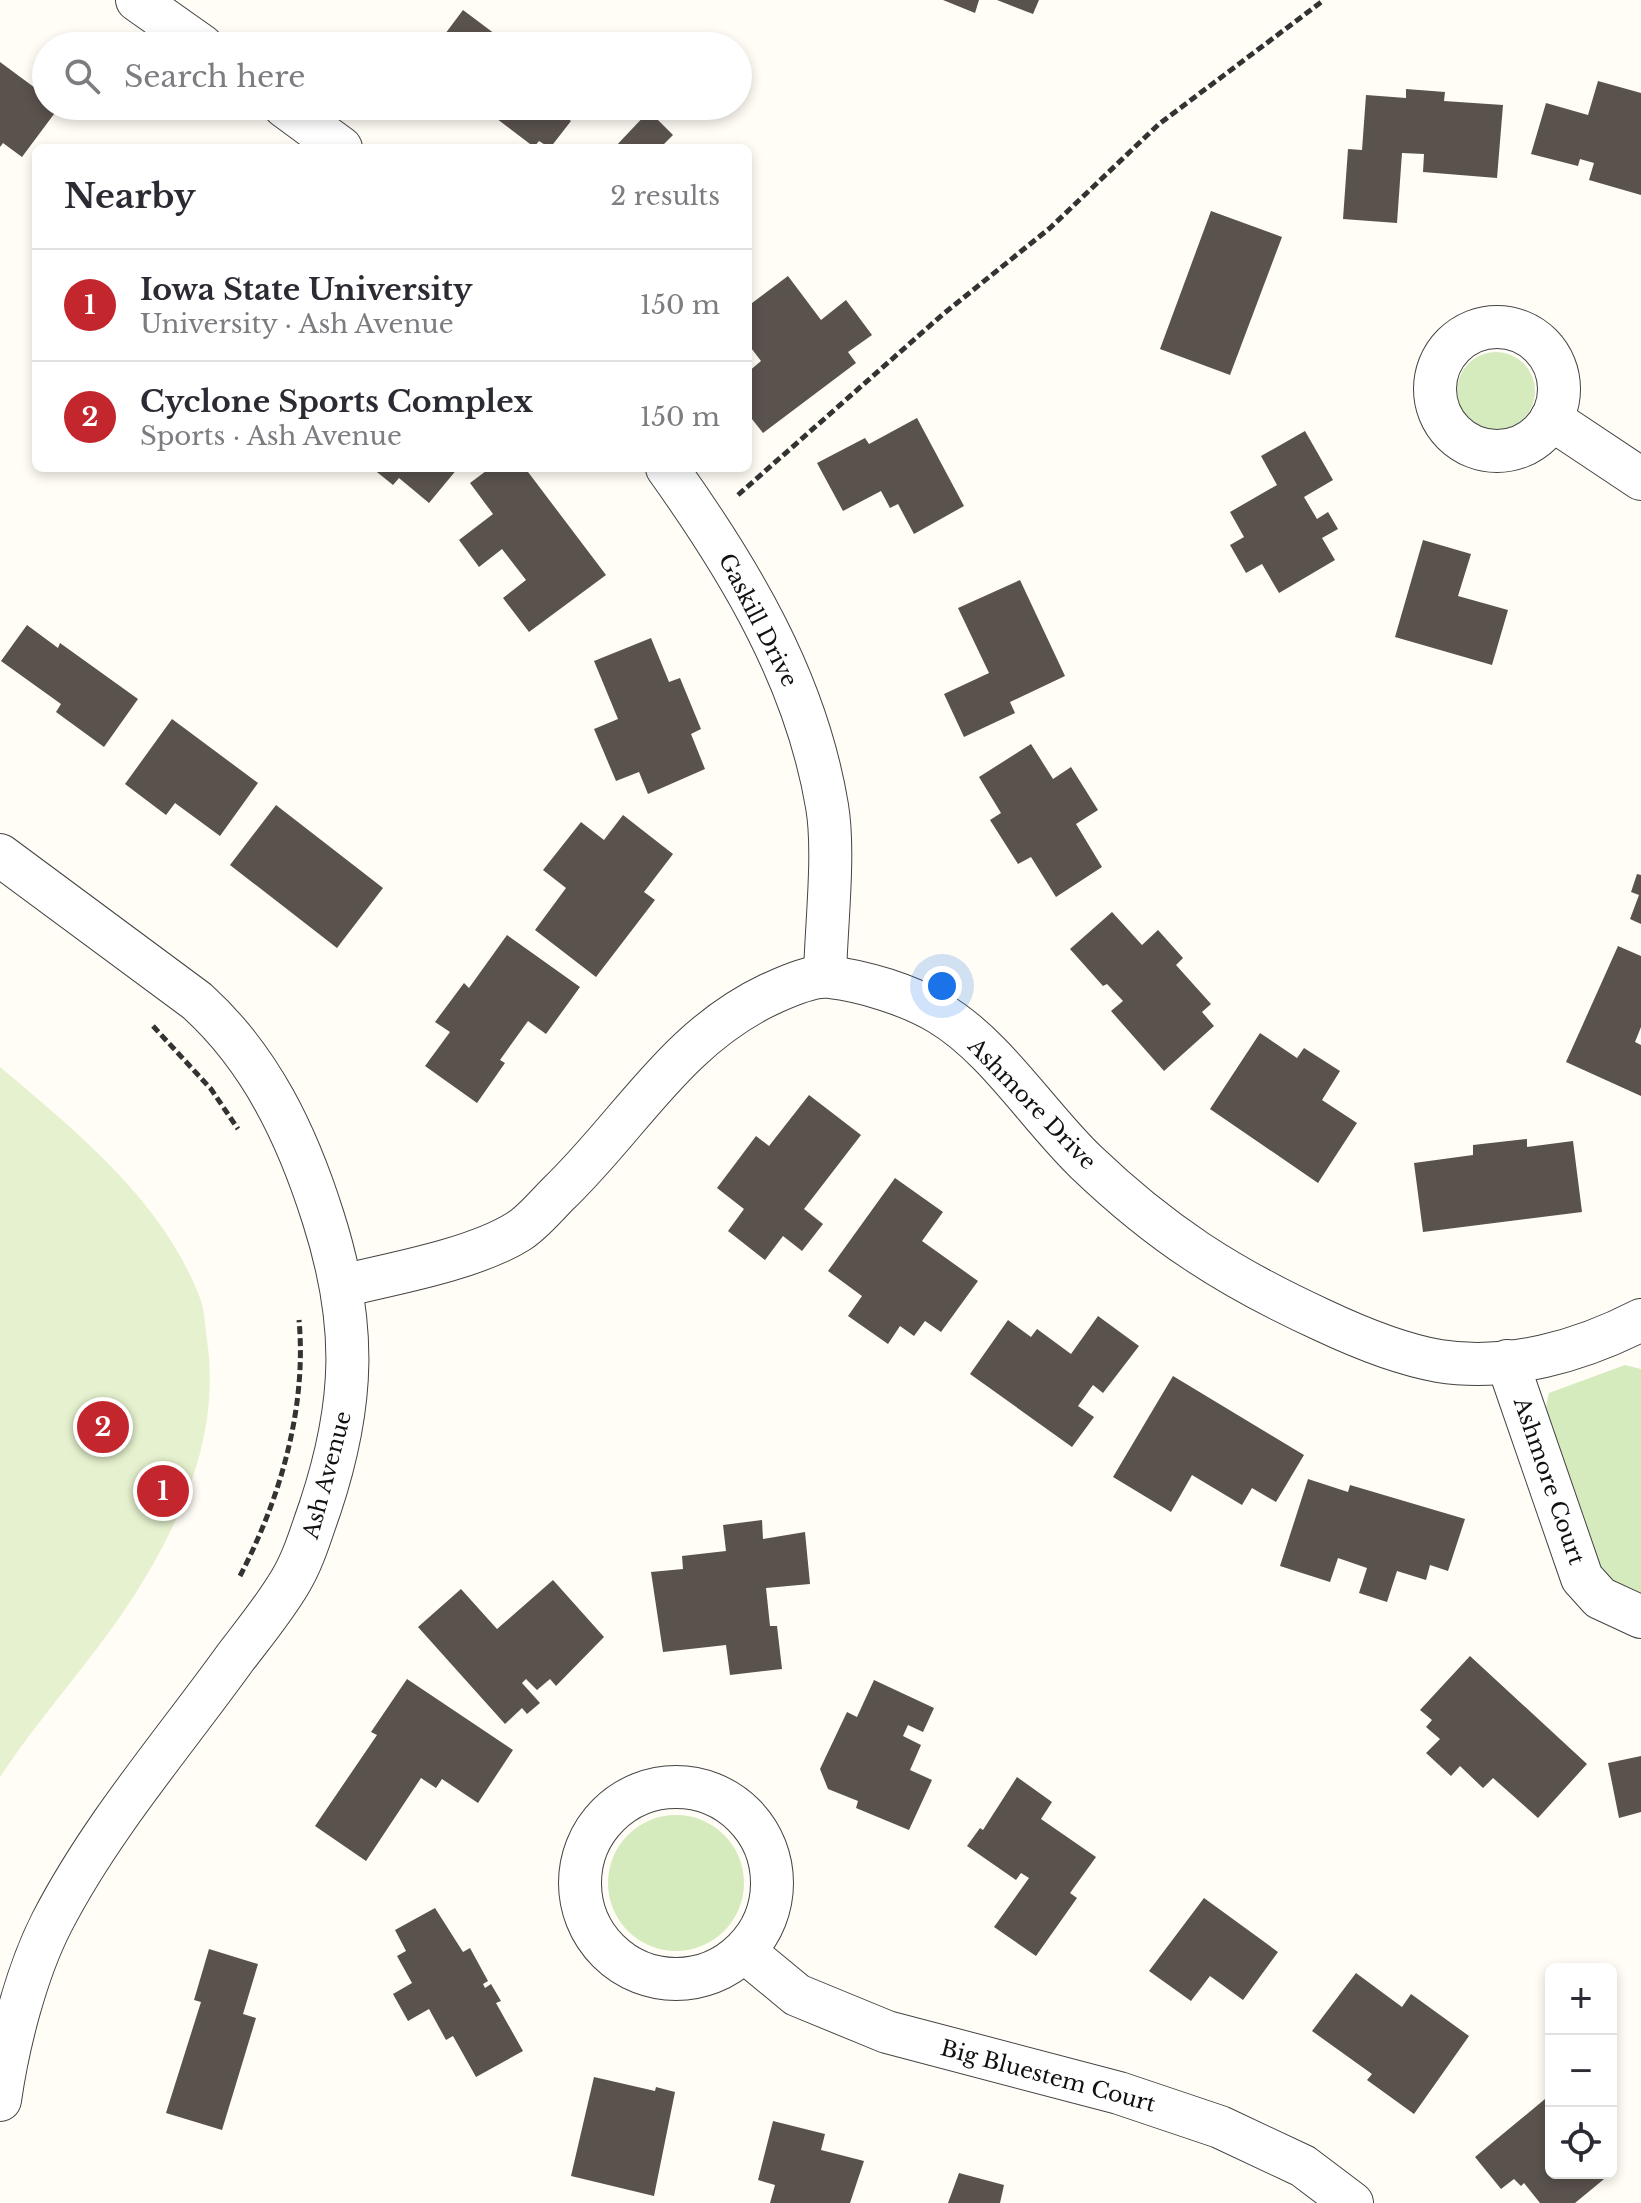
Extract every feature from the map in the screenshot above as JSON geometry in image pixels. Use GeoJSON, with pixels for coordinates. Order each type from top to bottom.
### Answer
{"type":"FeatureCollection","features":[{"type":"Feature","properties":{"kind":"street"},"geometry":{"type":"LineString","coordinates":[[137,0],[182,32]]}},
{"type":"Feature","properties":{"kind":"street"},"geometry":{"type":"LineString","coordinates":[[303,120],[336,144]]}},
{"type":"Feature","properties":{"kind":"street"},"geometry":{"type":"LineString","coordinates":[[1551,419],[1641,479]]}},
{"type":"Feature","properties":{"kind":"street","name":"Gaskill Drive"},"geometry":{"type":"LineString","coordinates":[[670,472],[731,563],[779,651],[812,741],[828,809],[825,976]]}},
{"type":"Feature","properties":{"kind":"street","name":"Ash Avenue"},"geometry":{"type":"LineString","coordinates":[[0,855],[197,1001],[226,1027],[284,1116],[306,1163],[341,1286],[349,1343],[347,1406],[331,1474],[307,1547],[272,1608],[91,1854],[51,1925],[6,2058],[0,2100]]}},
{"type":"Feature","properties":{"kind":"street","name":"Ashmore Drive"},"geometry":{"type":"LineString","coordinates":[[341,1286],[448,1259],[519,1231],[580,1173],[697,1040],[738,1009],[784,988],[825,976],[879,989],[939,1013],[990,1056],[1082,1158],[1145,1217],[1209,1263],[1359,1337],[1440,1361],[1507,1361],[1558,1354],[1607,1337],[1641,1320]]}},
{"type":"Feature","properties":{"kind":"street","name":"Ashmore Court"},"geometry":{"type":"LineString","coordinates":[[1507,1361],[1582,1578],[1600,1598],[1641,1617]]}},
{"type":"Feature","properties":{"kind":"street"},"geometry":{"type":"LineString","coordinates":[[672,1786],[705,1790],[734,1804],[757,1828],[771,1859],[773,1892],[764,1925],[745,1952],[719,1970],[690,1979],[660,1979],[630,1969],[606,1950],[588,1925],[580,1895],[580,1879],[581,1864],[591,1835],[610,1811],[639,1793],[672,1786]]}},
{"type":"Feature","properties":{"kind":"street","name":"Big Bluestem Court"},"geometry":{"type":"LineString","coordinates":[[745,1952],[797,1995],[861,2022],[887,2032],[1119,2093],[1220,2127],[1303,2166],[1352,2203]]}},
{"type":"Feature","properties":{"kind":"path"},"geometry":{"type":"LineString","coordinates":[[728,499],[741,494],[942,315],[1050,228],[1159,124],[1324,0]]}},
{"type":"Feature","properties":{"kind":"path"},"geometry":{"type":"LineString","coordinates":[[149,1022],[183,1055],[241,1134]]}},
{"type":"Feature","properties":{"kind":"path"},"geometry":{"type":"LineString","coordinates":[[232,1588],[260,1538],[290,1442],[298,1389],[298,1313]]}},
{"type":"Feature","properties":{"kind":"green space"},"geometry":{"type":"Polygon","coordinates":[[[1496,352],[1511,355],[1528,369],[1535,391],[1532,406],[1518,423],[1496,430],[1481,427],[1464,413],[1457,391],[1460,376],[1474,359],[1496,352]]]}},
{"type":"Feature","properties":{"kind":"green space"},"geometry":{"type":"Polygon","coordinates":[[[0,1067],[115,1170],[164,1230],[184,1263],[202,1303],[210,1375],[202,1444],[193,1477],[166,1541],[115,1625],[0,1777],[0,1067]]]}},
{"type":"Feature","properties":{"kind":"green space"},"geometry":{"type":"Polygon","coordinates":[[[1625,1365],[1641,1369],[1641,1595],[1601,1574],[1544,1415],[1549,1393],[1625,1365]]]}},
{"type":"Feature","properties":{"kind":"green space"},"geometry":{"type":"Polygon","coordinates":[[[676,1815],[702,1820],[724,1835],[739,1857],[744,1883],[739,1909],[724,1931],[702,1946],[676,1951],[650,1946],[628,1931],[613,1909],[608,1883],[613,1857],[628,1835],[650,1820],[676,1815]]]}},
{"type":"Feature","properties":{"kind":"building"},"geometry":{"type":"Polygon","coordinates":[[[943,0],[979,0],[975,13],[943,0]]]}},
{"type":"Feature","properties":{"kind":"building"},"geometry":{"type":"Polygon","coordinates":[[[997,0],[1039,0],[1033,14],[997,0]]]}},
{"type":"Feature","properties":{"kind":"building"},"geometry":{"type":"Polygon","coordinates":[[[463,10],[492,32],[446,32],[463,10]]]}},
{"type":"Feature","properties":{"kind":"building"},"geometry":{"type":"Polygon","coordinates":[[[0,62],[32,86],[32,120],[50,120],[22,157],[3,143],[0,147],[0,62]]]}},
{"type":"Feature","properties":{"kind":"building"},"geometry":{"type":"Polygon","coordinates":[[[1598,81],[1641,93],[1641,195],[1589,180],[1594,163],[1580,159],[1578,166],[1531,154],[1546,103],[1588,115],[1598,81]]]}},
{"type":"Feature","properties":{"kind":"building"},"geometry":{"type":"Polygon","coordinates":[[[1406,89],[1445,92],[1444,101],[1503,105],[1497,178],[1423,172],[1424,154],[1402,153],[1397,223],[1343,219],[1348,149],[1362,150],[1366,95],[1406,98],[1406,89]]]}},
{"type":"Feature","properties":{"kind":"building"},"geometry":{"type":"Polygon","coordinates":[[[498,120],[571,121],[553,144],[539,141],[530,144],[498,120]]]}},
{"type":"Feature","properties":{"kind":"building"},"geometry":{"type":"Polygon","coordinates":[[[640,120],[658,120],[673,135],[664,144],[618,144],[640,120]]]}},
{"type":"Feature","properties":{"kind":"building"},"geometry":{"type":"Polygon","coordinates":[[[1211,211],[1282,237],[1230,375],[1160,349],[1211,211]]]}},
{"type":"Feature","properties":{"kind":"building"},"geometry":{"type":"Polygon","coordinates":[[[788,276],[821,320],[846,300],[872,335],[848,352],[856,363],[763,433],[752,419],[752,369],[761,361],[752,349],[752,303],[788,276]]]}},
{"type":"Feature","properties":{"kind":"building"},"geometry":{"type":"Polygon","coordinates":[[[917,418],[964,506],[914,534],[898,504],[890,508],[881,491],[843,511],[817,463],[865,438],[869,444],[917,418]]]}},
{"type":"Feature","properties":{"kind":"building"},"geometry":{"type":"Polygon","coordinates":[[[1305,431],[1333,480],[1304,497],[1317,519],[1328,512],[1338,529],[1322,538],[1335,560],[1279,593],[1262,564],[1246,573],[1230,545],[1244,537],[1230,512],[1277,485],[1261,456],[1305,431]]]}},
{"type":"Feature","properties":{"kind":"building"},"geometry":{"type":"Polygon","coordinates":[[[377,472],[455,472],[429,503],[399,478],[393,485],[377,472]]]}},
{"type":"Feature","properties":{"kind":"building"},"geometry":{"type":"Polygon","coordinates":[[[485,472],[528,472],[606,575],[529,632],[503,598],[526,580],[502,549],[479,567],[459,540],[493,514],[470,483],[485,472]]]}},
{"type":"Feature","properties":{"kind":"building"},"geometry":{"type":"Polygon","coordinates":[[[1423,540],[1471,554],[1458,596],[1508,610],[1492,665],[1395,637],[1423,540]]]}},
{"type":"Feature","properties":{"kind":"building"},"geometry":{"type":"Polygon","coordinates":[[[1020,580],[1065,676],[1010,702],[1015,713],[964,737],[944,694],[989,673],[958,608],[1020,580]]]}},
{"type":"Feature","properties":{"kind":"building"},"geometry":{"type":"Polygon","coordinates":[[[27,625],[58,648],[60,643],[138,699],[104,747],[56,712],[61,704],[1,661],[27,625]]]}},
{"type":"Feature","properties":{"kind":"building"},"geometry":{"type":"Polygon","coordinates":[[[651,638],[669,682],[680,678],[701,729],[691,734],[705,769],[648,794],[639,772],[616,781],[594,729],[618,719],[594,661],[651,638]]]}},
{"type":"Feature","properties":{"kind":"building"},"geometry":{"type":"Polygon","coordinates":[[[172,719],[258,783],[220,836],[175,803],[166,815],[125,784],[172,719]]]}},
{"type":"Feature","properties":{"kind":"building"},"geometry":{"type":"Polygon","coordinates":[[[1031,744],[1053,779],[1071,767],[1098,810],[1076,824],[1102,867],[1056,897],[1031,857],[1018,864],[990,820],[1001,813],[979,777],[1031,744]]]}},
{"type":"Feature","properties":{"kind":"building"},"geometry":{"type":"Polygon","coordinates":[[[276,805],[383,888],[337,948],[230,865],[276,805]]]}},
{"type":"Feature","properties":{"kind":"building"},"geometry":{"type":"Polygon","coordinates":[[[623,815],[673,854],[644,892],[655,900],[596,977],[535,930],[566,888],[543,870],[581,822],[604,840],[623,815]]]}},
{"type":"Feature","properties":{"kind":"building"},"geometry":{"type":"Polygon","coordinates":[[[1637,874],[1641,875],[1641,924],[1630,919],[1639,895],[1631,892],[1637,874]]]}},
{"type":"Feature","properties":{"kind":"building"},"geometry":{"type":"Polygon","coordinates":[[[1112,912],[1142,945],[1158,930],[1183,958],[1176,965],[1211,1004],[1202,1012],[1214,1026],[1164,1071],[1111,1011],[1123,1001],[1107,984],[1103,986],[1070,949],[1112,912]]]}},
{"type":"Feature","properties":{"kind":"building"},"geometry":{"type":"Polygon","coordinates":[[[507,935],[580,987],[546,1034],[528,1021],[500,1060],[505,1063],[477,1103],[425,1066],[450,1032],[435,1022],[464,983],[469,988],[507,935]]]}},
{"type":"Feature","properties":{"kind":"building"},"geometry":{"type":"Polygon","coordinates":[[[1618,946],[1641,956],[1641,1027],[1635,1042],[1641,1045],[1641,1096],[1566,1062],[1618,946]]]}},
{"type":"Feature","properties":{"kind":"building"},"geometry":{"type":"Polygon","coordinates":[[[1260,1033],[1297,1058],[1304,1048],[1340,1071],[1322,1100],[1357,1123],[1318,1183],[1210,1109],[1260,1033]]]}},
{"type":"Feature","properties":{"kind":"building"},"geometry":{"type":"Polygon","coordinates":[[[809,1095],[861,1135],[804,1209],[823,1224],[802,1251],[783,1236],[765,1260],[728,1231],[744,1209],[717,1188],[756,1136],[769,1146],[809,1095]]]}},
{"type":"Feature","properties":{"kind":"building"},"geometry":{"type":"Polygon","coordinates":[[[1527,1139],[1527,1147],[1573,1141],[1582,1212],[1423,1232],[1414,1163],[1473,1155],[1473,1145],[1527,1139]]]}},
{"type":"Feature","properties":{"kind":"building"},"geometry":{"type":"Polygon","coordinates":[[[895,1178],[943,1212],[922,1241],[978,1281],[941,1332],[925,1321],[914,1336],[900,1326],[888,1344],[848,1316],[862,1296],[828,1271],[895,1178]]]}},
{"type":"Feature","properties":{"kind":"building"},"geometry":{"type":"Polygon","coordinates":[[[1098,1316],[1139,1346],[1103,1393],[1093,1385],[1078,1406],[1094,1417],[1072,1447],[970,1374],[1008,1320],[1031,1337],[1037,1329],[1071,1354],[1098,1316]]]}},
{"type":"Feature","properties":{"kind":"building"},"geometry":{"type":"Polygon","coordinates":[[[1173,1376],[1304,1455],[1276,1502],[1252,1488],[1242,1505],[1192,1475],[1171,1512],[1113,1477],[1173,1376]]]}},
{"type":"Feature","properties":{"kind":"building"},"geometry":{"type":"Polygon","coordinates":[[[1308,1479],[1348,1492],[1350,1485],[1465,1519],[1448,1571],[1430,1565],[1426,1580],[1397,1571],[1387,1602],[1359,1593],[1367,1568],[1338,1558],[1330,1582],[1280,1566],[1308,1479]]]}},
{"type":"Feature","properties":{"kind":"building"},"geometry":{"type":"Polygon","coordinates":[[[762,1520],[763,1539],[805,1532],[810,1584],[766,1588],[770,1626],[777,1626],[782,1669],[730,1675],[726,1645],[663,1652],[651,1572],[683,1569],[682,1556],[726,1551],[723,1525],[762,1520]]]}},
{"type":"Feature","properties":{"kind":"building"},"geometry":{"type":"Polygon","coordinates":[[[553,1580],[604,1637],[556,1686],[550,1679],[537,1690],[526,1679],[522,1683],[540,1703],[527,1714],[522,1708],[505,1724],[418,1627],[461,1589],[497,1629],[553,1580]]]}},
{"type":"Feature","properties":{"kind":"building"},"geometry":{"type":"Polygon","coordinates":[[[1470,1656],[1587,1764],[1538,1818],[1493,1778],[1483,1788],[1460,1766],[1451,1776],[1426,1753],[1440,1739],[1426,1727],[1432,1720],[1420,1710],[1470,1656]]]}},
{"type":"Feature","properties":{"kind":"building"},"geometry":{"type":"Polygon","coordinates":[[[407,1679],[513,1750],[478,1803],[442,1779],[436,1788],[421,1778],[366,1861],[315,1826],[377,1735],[371,1732],[407,1679]]]}},
{"type":"Feature","properties":{"kind":"building"},"geometry":{"type":"Polygon","coordinates":[[[874,1680],[934,1708],[923,1732],[908,1725],[903,1736],[921,1745],[910,1770],[932,1780],[909,1830],[856,1808],[858,1801],[828,1789],[820,1769],[847,1712],[857,1717],[874,1680]]]}},
{"type":"Feature","properties":{"kind":"building"},"geometry":{"type":"Polygon","coordinates":[[[1641,1756],[1641,1812],[1619,1818],[1608,1763],[1641,1756]]]}},
{"type":"Feature","properties":{"kind":"building"},"geometry":{"type":"Polygon","coordinates":[[[1017,1777],[1052,1802],[1041,1819],[1096,1857],[1070,1893],[1077,1898],[1036,1956],[994,1927],[1029,1878],[1021,1873],[1016,1880],[967,1846],[980,1828],[983,1830],[1017,1777]]]}},
{"type":"Feature","properties":{"kind":"building"},"geometry":{"type":"Polygon","coordinates":[[[1204,1898],[1278,1952],[1243,2000],[1210,1976],[1191,2001],[1149,1971],[1204,1898]]]}},
{"type":"Feature","properties":{"kind":"building"},"geometry":{"type":"Polygon","coordinates":[[[435,1908],[463,1952],[470,1948],[488,1981],[483,1984],[485,1988],[491,1984],[501,2001],[496,2003],[523,2051],[476,2077],[453,2036],[446,2040],[429,2009],[408,2021],[393,1994],[412,1983],[397,1956],[406,1951],[395,1930],[435,1908]]]}},
{"type":"Feature","properties":{"kind":"building"},"geometry":{"type":"Polygon","coordinates":[[[209,1949],[258,1964],[243,2014],[256,2018],[222,2130],[166,2113],[201,2002],[194,2000],[209,1949]]]}},
{"type":"Feature","properties":{"kind":"building"},"geometry":{"type":"Polygon","coordinates":[[[1356,1973],[1402,2007],[1411,1994],[1469,2036],[1414,2114],[1367,2080],[1372,2074],[1312,2031],[1356,1973]]]}},
{"type":"Feature","properties":{"kind":"building"},"geometry":{"type":"Polygon","coordinates":[[[594,2077],[655,2091],[656,2087],[675,2092],[654,2196],[571,2176],[594,2077]]]}},
{"type":"Feature","properties":{"kind":"building"},"geometry":{"type":"Polygon","coordinates":[[[1545,2099],[1545,2179],[1604,2179],[1575,2203],[1540,2203],[1524,2183],[1521,2186],[1514,2179],[1501,2189],[1475,2157],[1545,2099]]]}},
{"type":"Feature","properties":{"kind":"building"},"geometry":{"type":"Polygon","coordinates":[[[773,2121],[825,2134],[821,2150],[864,2161],[850,2203],[770,2203],[775,2185],[758,2180],[773,2121]]]}},
{"type":"Feature","properties":{"kind":"building"},"geometry":{"type":"Polygon","coordinates":[[[959,2173],[1004,2185],[1000,2203],[948,2203],[959,2173]]]}},
{"type":"Feature","properties":{"kind":"place","name":"Cyclone Sports Complex"},"geometry":{"type":"Point","coordinates":[103,1427]}},
{"type":"Feature","properties":{"kind":"place","name":"Iowa State University"},"geometry":{"type":"Point","coordinates":[163,1491]}}]}
